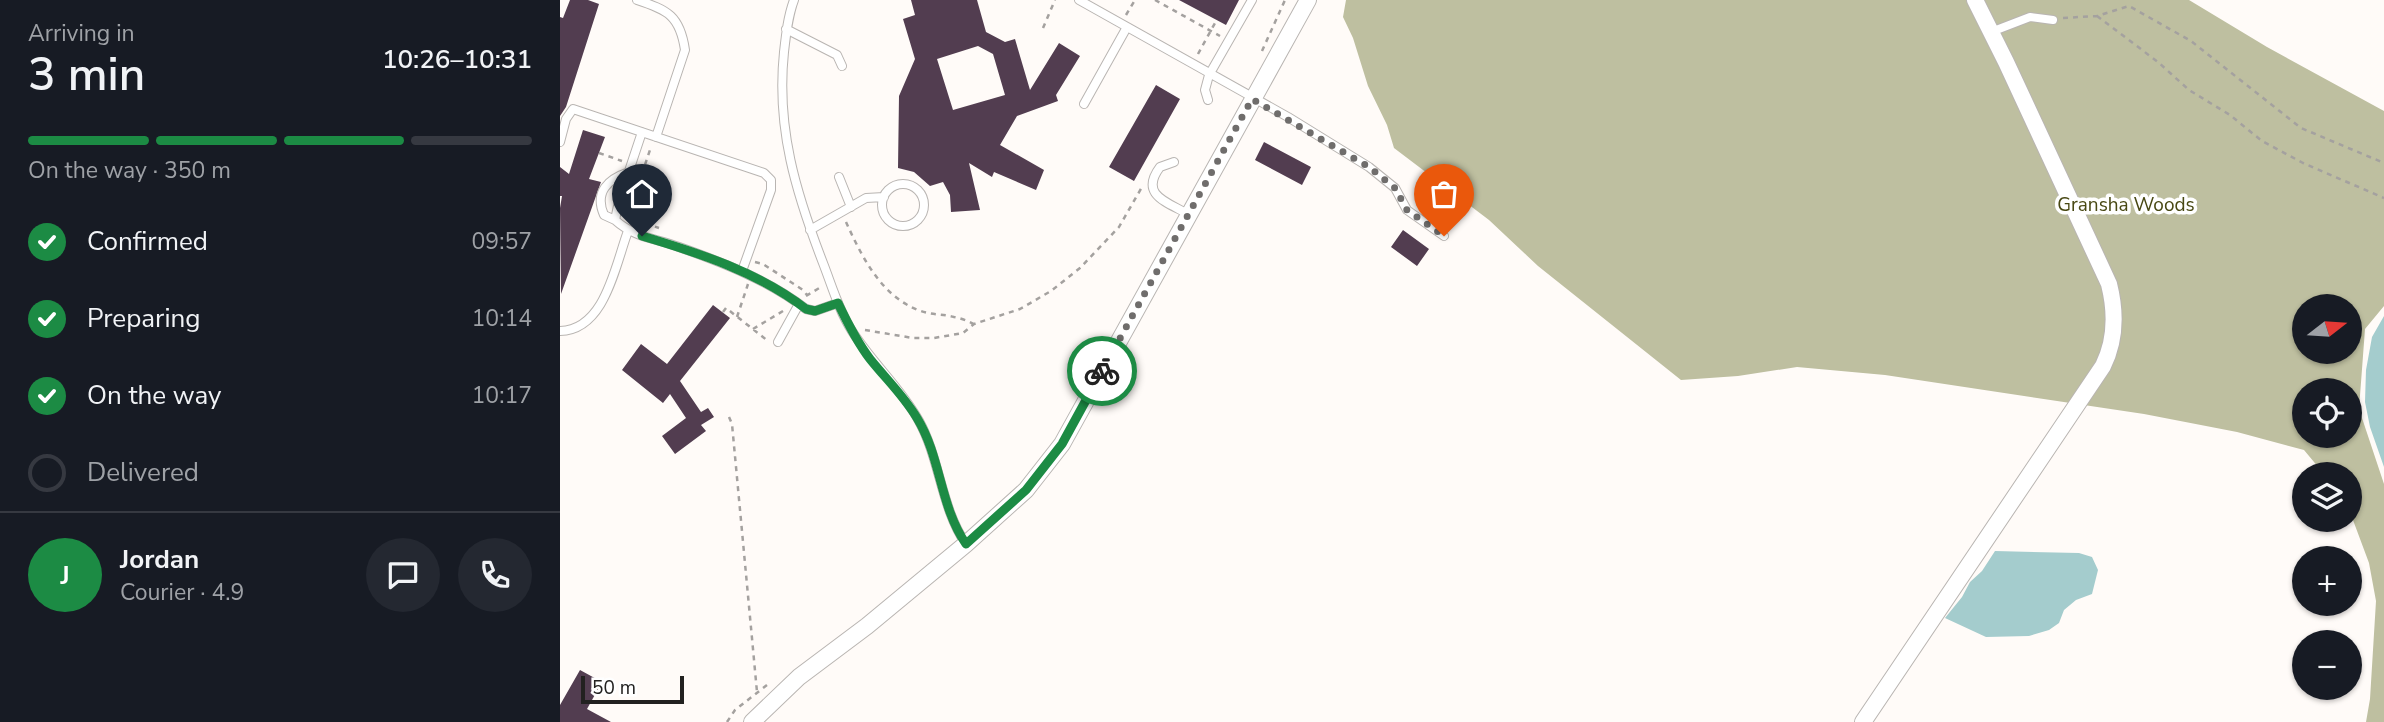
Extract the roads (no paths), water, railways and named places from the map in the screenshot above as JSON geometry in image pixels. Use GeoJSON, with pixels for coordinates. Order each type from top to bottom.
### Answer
{"type":"FeatureCollection","features":[{"type":"Feature","properties":{"kind":"street"},"geometry":{"type":"LineString","coordinates":[[752,722],[799,677],[867,626],[966,544],[1026,490],[1062,444],[1308,0]]}},
{"type":"Feature","properties":{"kind":"street"},"geometry":{"type":"LineString","coordinates":[[1863,722],[2103,366],[2112,342],[2113,301],[2109,284],[1975,0]]}},
{"type":"Feature","properties":{"kind":"lane"},"geometry":{"type":"LineString","coordinates":[[637,0],[667,11],[678,23],[683,37],[684,50],[656,137]]}},
{"type":"Feature","properties":{"kind":"lane"},"geometry":{"type":"LineString","coordinates":[[794,0],[786,29],[781,75],[784,130],[793,176],[810,230],[850,328],[870,359],[898,390],[918,419],[933,450],[951,514],[966,544]]}},
{"type":"Feature","properties":{"kind":"lane"},"geometry":{"type":"LineString","coordinates":[[1079,0],[1095,4],[1124,25],[1369,167],[1395,188],[1407,210],[1444,236]]}},
{"type":"Feature","properties":{"kind":"lane"},"geometry":{"type":"LineString","coordinates":[[1208,100],[1205,90],[1209,75],[1252,0]]}},
{"type":"Feature","properties":{"kind":"lane"},"geometry":{"type":"LineString","coordinates":[[1991,32],[2031,17],[2053,20]]}},
{"type":"Feature","properties":{"kind":"lane"},"geometry":{"type":"LineString","coordinates":[[1084,104],[1124,25]]}},
{"type":"Feature","properties":{"kind":"lane"},"geometry":{"type":"LineString","coordinates":[[786,29],[837,55],[842,66]]}},
{"type":"Feature","properties":{"kind":"lane"},"geometry":{"type":"LineString","coordinates":[[560,142],[566,119],[573,109],[764,173],[771,180],[771,190],[747,260],[747,272]]}},
{"type":"Feature","properties":{"kind":"lane"},"geometry":{"type":"LineString","coordinates":[[615,220],[642,132]]}},
{"type":"Feature","properties":{"kind":"lane"},"geometry":{"type":"LineString","coordinates":[[1174,162],[1160,167],[1152,180],[1153,188],[1161,200],[1188,214]]}},
{"type":"Feature","properties":{"kind":"lane"},"geometry":{"type":"LineString","coordinates":[[629,172],[613,177],[604,187],[600,206],[604,215],[628,231],[747,272],[806,309],[815,311],[838,303]]}},
{"type":"Feature","properties":{"kind":"lane"},"geometry":{"type":"LineString","coordinates":[[839,177],[851,207]]}},
{"type":"Feature","properties":{"kind":"lane"},"geometry":{"type":"LineString","coordinates":[[810,230],[866,198],[884,197],[893,187],[907,184],[919,191],[923,197],[924,211],[911,225],[897,225],[891,222],[883,211],[884,197]]}},
{"type":"Feature","properties":{"kind":"lane"},"geometry":{"type":"LineString","coordinates":[[560,331],[583,326],[599,310],[628,231]]}},
{"type":"Feature","properties":{"kind":"lane"},"geometry":{"type":"LineString","coordinates":[[776,344],[799,303]]}},
{"type":"Feature","properties":{"kind":"water"},"geometry":{"type":"Polygon","coordinates":[[[2384,316],[2384,467],[2370,427],[2365,402],[2366,370],[2372,337],[2384,316]]]}},
{"type":"Feature","properties":{"kind":"water"},"geometry":{"type":"Polygon","coordinates":[[[1995,551],[2079,553],[2092,557],[2098,570],[2092,594],[2076,600],[2064,610],[2059,623],[2049,630],[2029,636],[1986,637],[1945,618],[1995,551]]]}},
{"type":"Feature","properties":{"kind":"park label","name":"Gransha Woods"},"geometry":{"type":"Point","coordinates":[2126,204]}}]}
